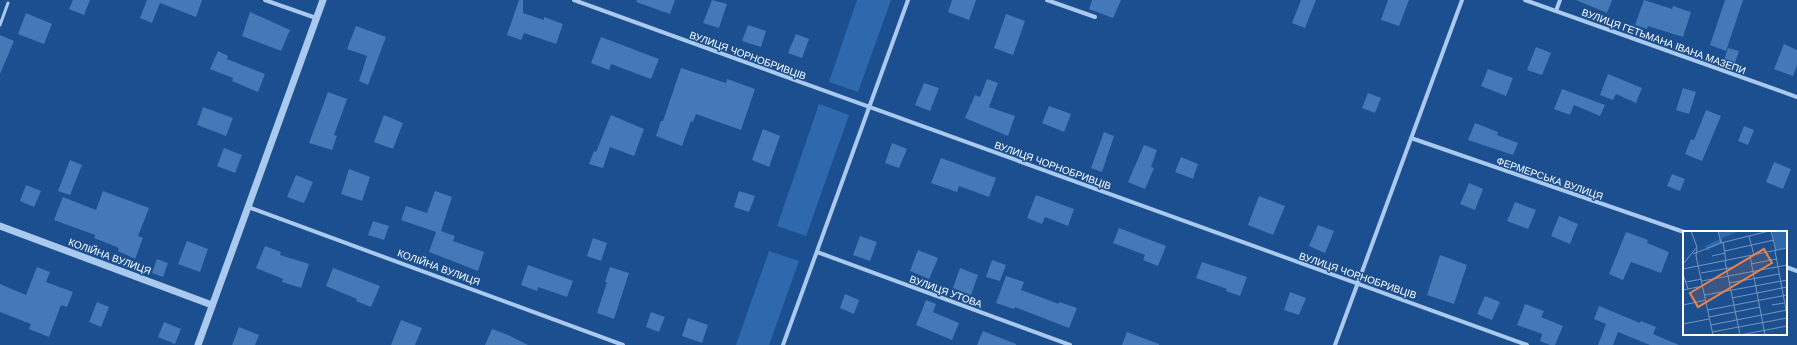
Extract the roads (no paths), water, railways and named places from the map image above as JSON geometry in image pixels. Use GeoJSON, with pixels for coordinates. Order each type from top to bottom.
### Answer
{"type":"FeatureCollection","features":[{"type":"Feature","properties":{"kind":"street"},"geometry":{"type":"LineString","coordinates":[[265,0],[316,18]]}},
{"type":"Feature","properties":{"kind":"street"},"geometry":{"type":"LineString","coordinates":[[198,345],[323,0]]}},
{"type":"Feature","properties":{"kind":"street","name":"ВУЛИЦЯ ЧОРНОБРИВЦІВ"},"geometry":{"type":"LineString","coordinates":[[574,0],[1527,345]]}},
{"type":"Feature","properties":{"kind":"street"},"geometry":{"type":"LineString","coordinates":[[783,345],[908,0]]}},
{"type":"Feature","properties":{"kind":"street"},"geometry":{"type":"LineString","coordinates":[[1047,0],[1095,17]]}},
{"type":"Feature","properties":{"kind":"street"},"geometry":{"type":"LineString","coordinates":[[1335,345],[1462,0]]}},
{"type":"Feature","properties":{"kind":"street","name":"ВУЛИЦЯ ГЕТЬМАНА ІВАНА МАЗЕПИ"},"geometry":{"type":"LineString","coordinates":[[1525,0],[1797,97]]}},
{"type":"Feature","properties":{"kind":"street"},"geometry":{"type":"LineString","coordinates":[[1556,11],[1560,0]]}},
{"type":"Feature","properties":{"kind":"street","name":"ФЕРМЕРСЬКА ВУЛИЦЯ"},"geometry":{"type":"LineString","coordinates":[[1411,138],[1683,232]]}},
{"type":"Feature","properties":{"kind":"street","name":"КОЛІЙНА ВУЛИЦЯ"},"geometry":{"type":"LineString","coordinates":[[248,207],[623,345]]}},
{"type":"Feature","properties":{"kind":"street","name":"КОЛІЙНА ВУЛИЦЯ"},"geometry":{"type":"LineString","coordinates":[[0,226],[212,305]]}},
{"type":"Feature","properties":{"kind":"street","name":"ВУЛИЦЯ УТОВА"},"geometry":{"type":"LineString","coordinates":[[817,252],[1070,345]]}},
{"type":"Feature","properties":{"kind":"street"},"geometry":{"type":"LineString","coordinates":[[1787,267],[1797,271]]}},
{"type":"Feature","properties":{"kind":"lane"},"geometry":{"type":"LineString","coordinates":[[0,25],[8,3]]}}]}
